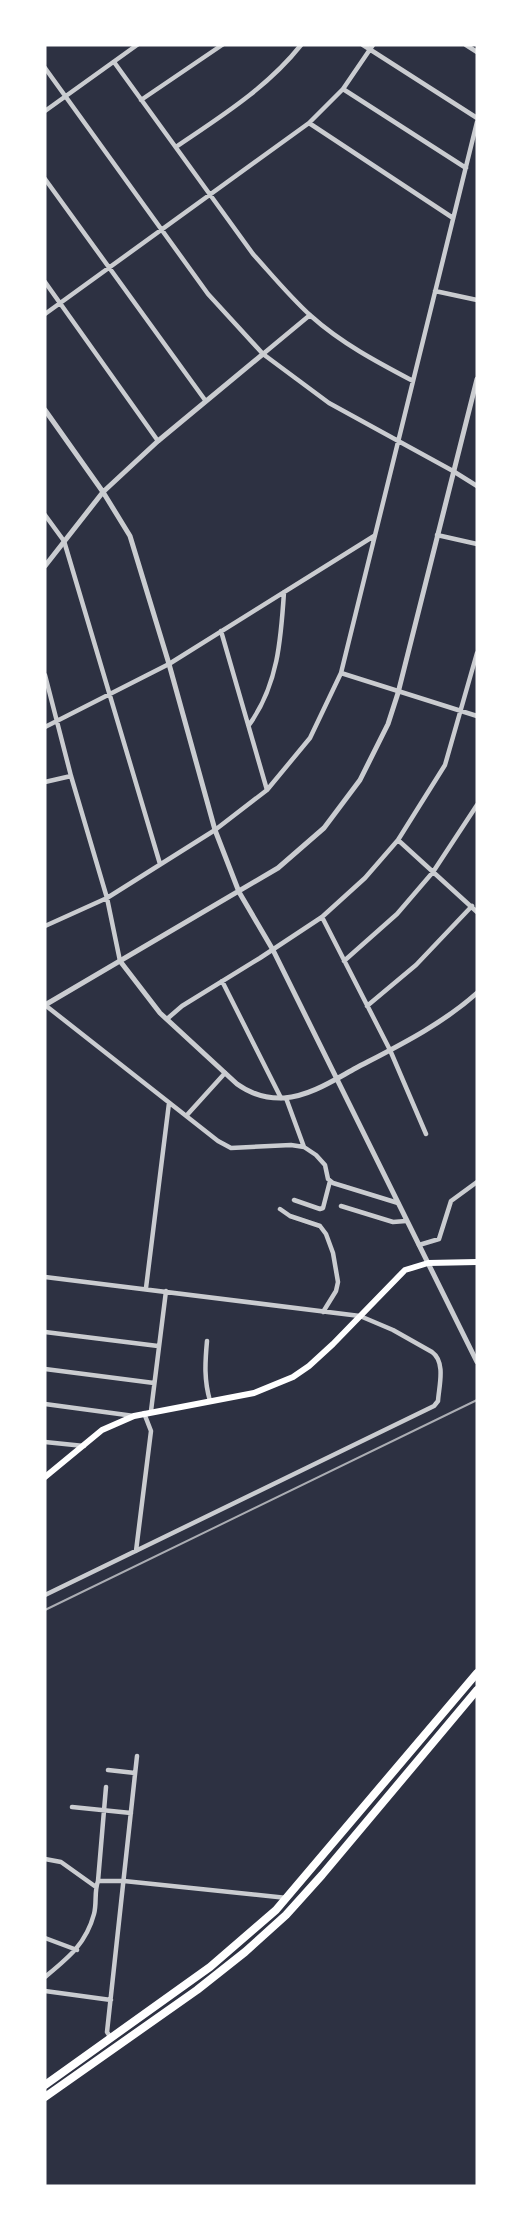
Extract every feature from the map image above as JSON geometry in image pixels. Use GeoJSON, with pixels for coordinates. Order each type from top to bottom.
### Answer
{"type":"FeatureCollection","features":[{"type":"Feature","properties":{"kind":"highway"},"geometry":{"type":"LineString","coordinates":[[45,2085],[210,1967],[287,1898],[477,1673]]}},
{"type":"Feature","properties":{"kind":"highway"},"geometry":{"type":"LineString","coordinates":[[45,2097],[197,1990],[270,1929],[322,1875],[477,1690]]}},
{"type":"Feature","properties":{"kind":"main road"},"geometry":{"type":"LineString","coordinates":[[45,1477],[102,1431],[134,1416],[254,1393],[293,1377],[309,1366],[405,1270],[428,1263],[477,1262]]}},
{"type":"Feature","properties":{"kind":"street"},"geometry":{"type":"LineString","coordinates":[[45,111],[137,45]]}},
{"type":"Feature","properties":{"kind":"street"},"geometry":{"type":"LineString","coordinates":[[141,100],[222,45]]}},
{"type":"Feature","properties":{"kind":"street"},"geometry":{"type":"LineString","coordinates":[[176,147],[256,90],[285,66],[301,45]]}},
{"type":"Feature","properties":{"kind":"street"},"geometry":{"type":"LineString","coordinates":[[45,926],[107,898],[215,830],[267,790],[310,738],[341,673],[477,120],[372,47],[363,45]]}},
{"type":"Feature","properties":{"kind":"street"},"geometry":{"type":"LineString","coordinates":[[466,45],[477,52]]}},
{"type":"Feature","properties":{"kind":"street"},"geometry":{"type":"LineString","coordinates":[[45,314],[309,123],[343,88],[372,47]]}},
{"type":"Feature","properties":{"kind":"street"},"geometry":{"type":"LineString","coordinates":[[114,62],[253,254],[310,315],[337,337],[369,358],[413,381]]}},
{"type":"Feature","properties":{"kind":"street"},"geometry":{"type":"LineString","coordinates":[[45,68],[208,294],[263,354],[329,403],[477,486]]}},
{"type":"Feature","properties":{"kind":"street"},"geometry":{"type":"LineString","coordinates":[[343,88],[466,168]]}},
{"type":"Feature","properties":{"kind":"street"},"geometry":{"type":"LineString","coordinates":[[309,123],[453,218]]}},
{"type":"Feature","properties":{"kind":"street"},"geometry":{"type":"LineString","coordinates":[[45,179],[206,400]]}},
{"type":"Feature","properties":{"kind":"street"},"geometry":{"type":"LineString","coordinates":[[45,282],[158,441]]}},
{"type":"Feature","properties":{"kind":"street"},"geometry":{"type":"LineString","coordinates":[[435,291],[477,300]]}},
{"type":"Feature","properties":{"kind":"street"},"geometry":{"type":"LineString","coordinates":[[45,566],[103,492],[158,441],[310,315]]}},
{"type":"Feature","properties":{"kind":"street"},"geometry":{"type":"LineString","coordinates":[[294,1200],[323,1208],[330,1181],[325,1165],[316,1155],[304,1147],[291,1145],[231,1148],[218,1141],[45,1005],[278,868],[324,828],[360,780],[388,724],[398,693],[477,380]]}},
{"type":"Feature","properties":{"kind":"street"},"geometry":{"type":"LineString","coordinates":[[45,410],[103,492],[130,536],[169,664],[215,830],[239,892],[273,950],[477,1362]]}},
{"type":"Feature","properties":{"kind":"street"},"geometry":{"type":"LineString","coordinates":[[45,515],[64,541],[160,864]]}},
{"type":"Feature","properties":{"kind":"street"},"geometry":{"type":"LineString","coordinates":[[437,535],[477,544]]}},
{"type":"Feature","properties":{"kind":"street"},"geometry":{"type":"LineString","coordinates":[[45,728],[169,664],[374,536]]}},
{"type":"Feature","properties":{"kind":"street"},"geometry":{"type":"LineString","coordinates":[[249,725],[272,680],[280,650],[284,592]]}},
{"type":"Feature","properties":{"kind":"street"},"geometry":{"type":"LineString","coordinates":[[221,631],[267,790]]}},
{"type":"Feature","properties":{"kind":"street"},"geometry":{"type":"LineString","coordinates":[[166,1019],[182,1006],[322,917],[365,878],[398,840],[445,765],[477,653]]}},
{"type":"Feature","properties":{"kind":"street"},"geometry":{"type":"LineString","coordinates":[[341,673],[398,693],[477,716]]}},
{"type":"Feature","properties":{"kind":"street"},"geometry":{"type":"LineString","coordinates":[[45,675],[71,776],[107,898],[120,961],[166,1019],[251,1094],[283,1098],[305,1094],[423,1033],[477,993]]}},
{"type":"Feature","properties":{"kind":"street"},"geometry":{"type":"LineString","coordinates":[[45,782],[71,776]]}},
{"type":"Feature","properties":{"kind":"street"},"geometry":{"type":"LineString","coordinates":[[344,961],[397,914],[433,872],[477,805]]}},
{"type":"Feature","properties":{"kind":"street"},"geometry":{"type":"LineString","coordinates":[[398,840],[477,912]]}},
{"type":"Feature","properties":{"kind":"street"},"geometry":{"type":"LineString","coordinates":[[367,1006],[416,965],[472,906]]}},
{"type":"Feature","properties":{"kind":"street"},"geometry":{"type":"LineString","coordinates":[[322,917],[390,1050],[426,1134]]}},
{"type":"Feature","properties":{"kind":"street"},"geometry":{"type":"LineString","coordinates":[[222,981],[283,1098],[304,1147]]}},
{"type":"Feature","properties":{"kind":"street"},"geometry":{"type":"LineString","coordinates":[[187,1115],[225,1073]]}},
{"type":"Feature","properties":{"kind":"street"},"geometry":{"type":"LineString","coordinates":[[146,1288],[169,1103]]}},
{"type":"Feature","properties":{"kind":"street"},"geometry":{"type":"LineString","coordinates":[[330,1181],[398,1203]]}},
{"type":"Feature","properties":{"kind":"street"},"geometry":{"type":"LineString","coordinates":[[419,1245],[439,1239],[451,1201],[477,1182]]}},
{"type":"Feature","properties":{"kind":"street"},"geometry":{"type":"LineString","coordinates":[[341,1206],[393,1222],[406,1221]]}},
{"type":"Feature","properties":{"kind":"street"},"geometry":{"type":"LineString","coordinates":[[280,1209],[290,1216],[320,1226],[326,1234],[333,1253],[338,1282],[336,1291],[323,1312]]}},
{"type":"Feature","properties":{"kind":"street"},"geometry":{"type":"LineString","coordinates":[[45,1277],[360,1316],[393,1330],[438,1356],[440,1365],[438,1401],[434,1406],[253,1496],[45,1595]]}},
{"type":"Feature","properties":{"kind":"street"},"geometry":{"type":"LineString","coordinates":[[136,1551],[151,1431],[147,1412],[154,1383],[166,1291]]}},
{"type":"Feature","properties":{"kind":"street"},"geometry":{"type":"LineString","coordinates":[[45,1332],[158,1346]]}},
{"type":"Feature","properties":{"kind":"street"},"geometry":{"type":"LineString","coordinates":[[207,1341],[204,1368],[205,1385],[210,1401]]}},
{"type":"Feature","properties":{"kind":"street"},"geometry":{"type":"LineString","coordinates":[[45,1370],[154,1383]]}},
{"type":"Feature","properties":{"kind":"street"},"geometry":{"type":"LineString","coordinates":[[45,1404],[134,1416]]}},
{"type":"Feature","properties":{"kind":"street"},"geometry":{"type":"LineString","coordinates":[[45,1442],[85,1446]]}},
{"type":"Feature","properties":{"kind":"street"},"geometry":{"type":"LineString","coordinates":[[111,2038],[107,2032],[137,1756]]}},
{"type":"Feature","properties":{"kind":"street"},"geometry":{"type":"LineString","coordinates":[[108,1770],[135,1773]]}},
{"type":"Feature","properties":{"kind":"street"},"geometry":{"type":"LineString","coordinates":[[45,1977],[77,1950],[93,1917],[106,1787]]}},
{"type":"Feature","properties":{"kind":"street"},"geometry":{"type":"LineString","coordinates":[[72,1807],[131,1813]]}},
{"type":"Feature","properties":{"kind":"street"},"geometry":{"type":"LineString","coordinates":[[45,1859],[61,1862],[96,1887]]}},
{"type":"Feature","properties":{"kind":"street"},"geometry":{"type":"LineString","coordinates":[[98,1881],[124,1881],[287,1898]]}},
{"type":"Feature","properties":{"kind":"street"},"geometry":{"type":"LineString","coordinates":[[45,1938],[77,1950]]}},
{"type":"Feature","properties":{"kind":"street"},"geometry":{"type":"LineString","coordinates":[[45,1991],[111,2000]]}},
{"type":"Feature","properties":{"kind":"railway"},"geometry":{"type":"LineString","coordinates":[[45,1610],[477,1400]]}}]}
